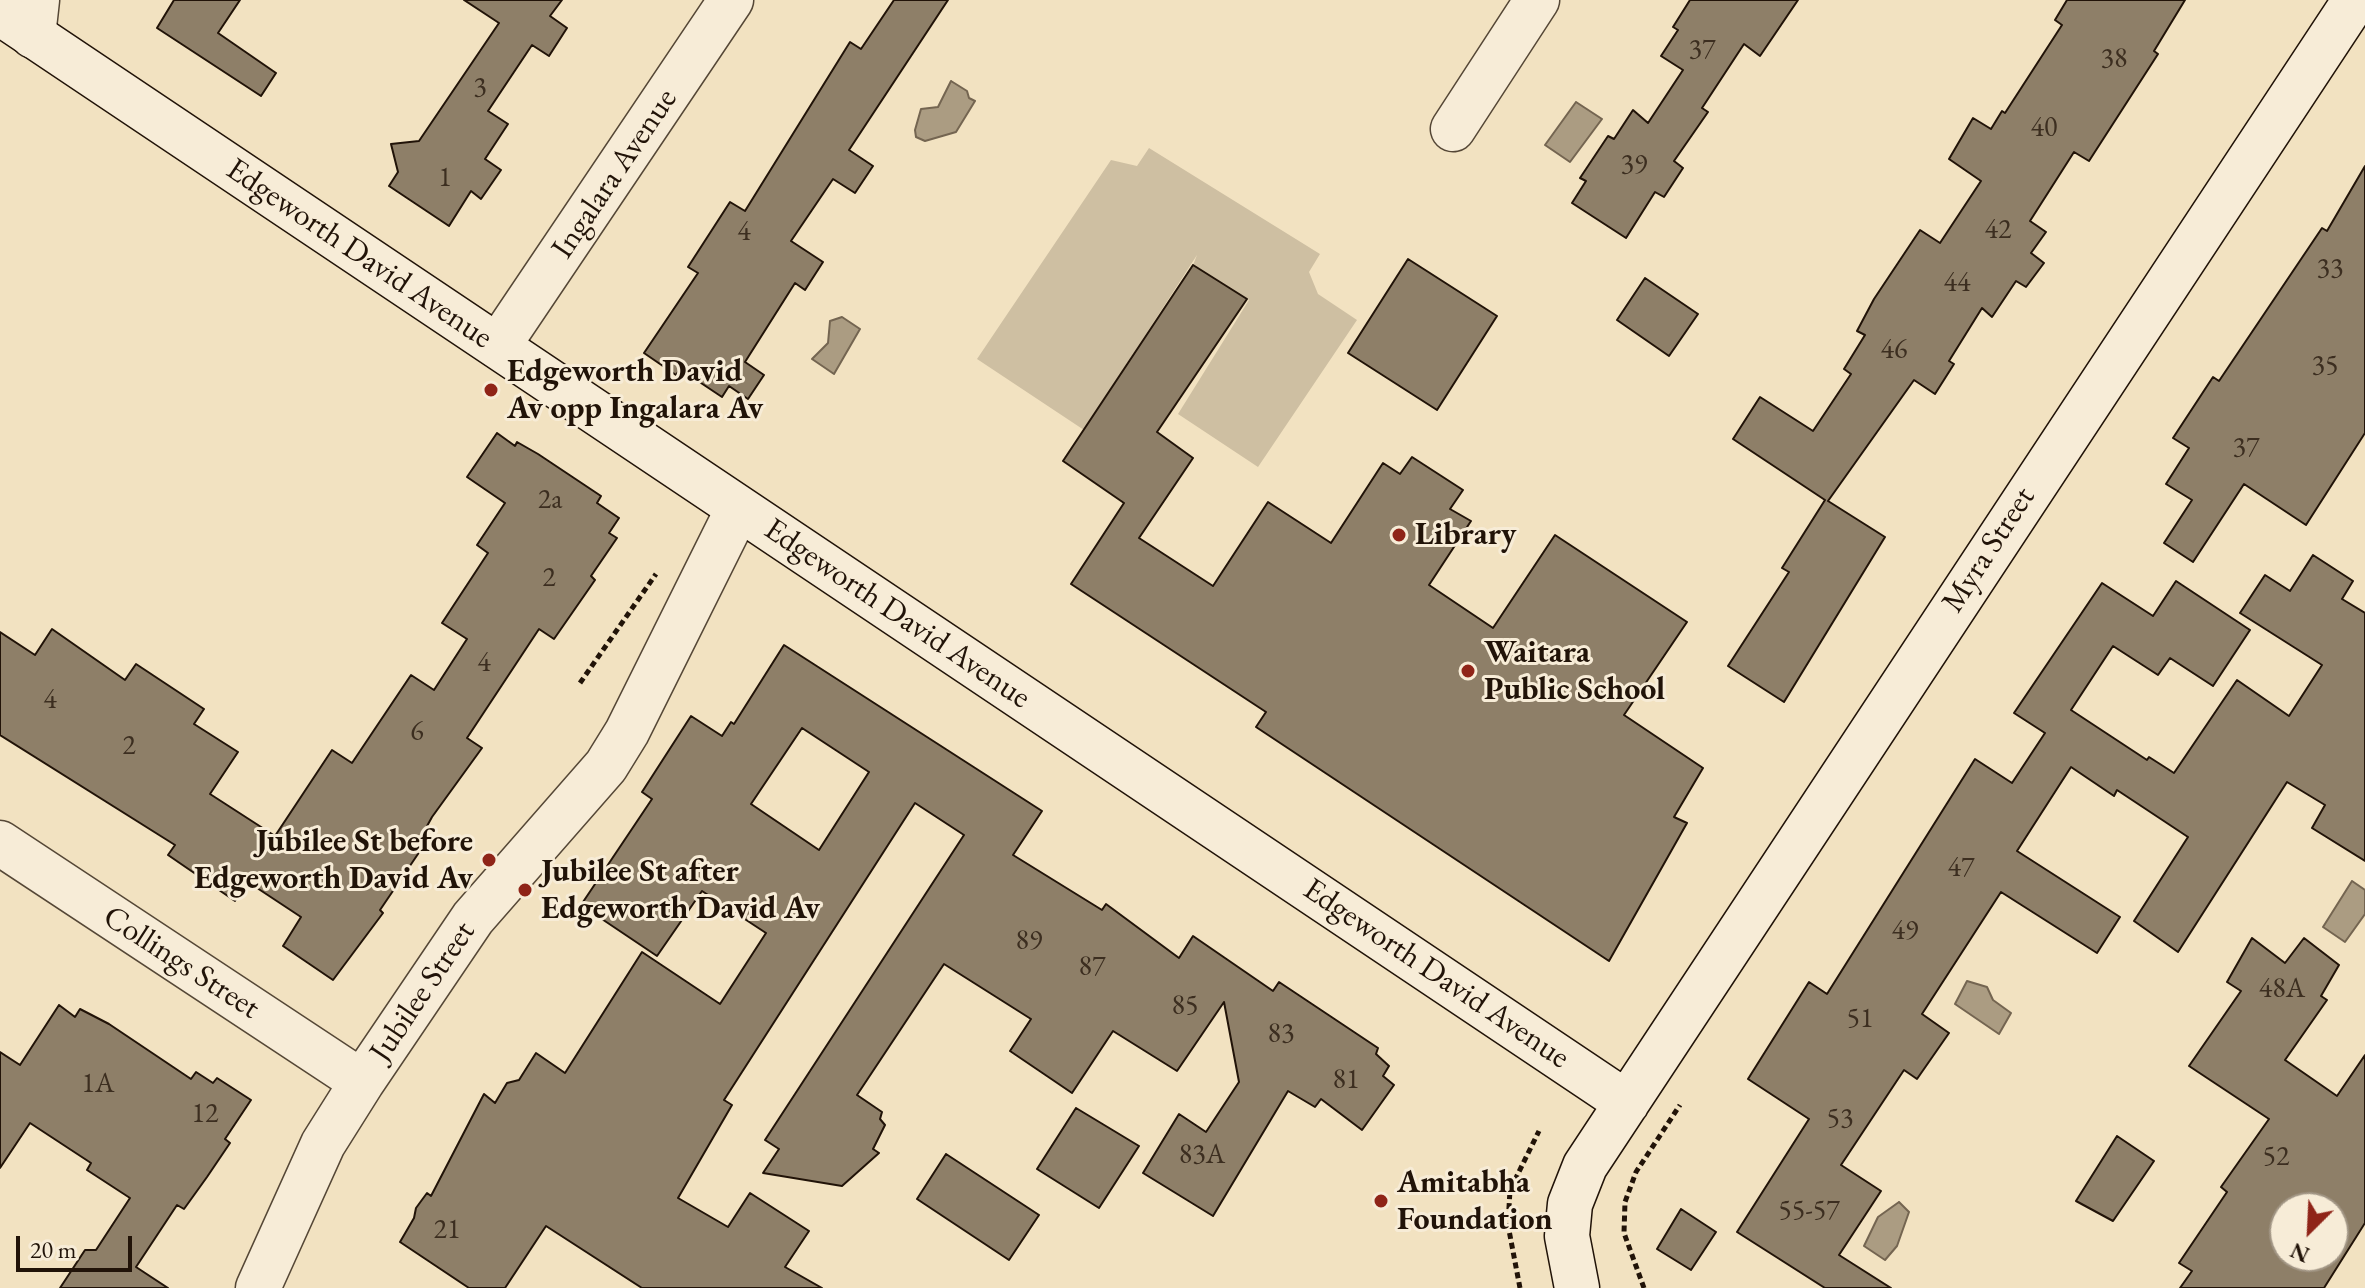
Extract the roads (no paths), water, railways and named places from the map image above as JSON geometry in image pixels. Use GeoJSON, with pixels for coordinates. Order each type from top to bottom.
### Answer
{"type":"FeatureCollection","features":[{"type":"Feature","properties":{"kind":"main road","name":"Ingalara Avenue"},"geometry":{"type":"LineString","coordinates":[[498,346],[731,0]]}},
{"type":"Feature","properties":{"kind":"main road"},"geometry":{"type":"LineString","coordinates":[[1453,129],[1537,0]]}},
{"type":"Feature","properties":{"kind":"main road","name":"Myra Street"},"geometry":{"type":"LineString","coordinates":[[1627,1103],[2355,0]]}},
{"type":"Feature","properties":{"kind":"main road","name":"Edgeworth David Avenue"},"geometry":{"type":"LineString","coordinates":[[23,16],[738,509],[1341,908],[1627,1103]]}},
{"type":"Feature","properties":{"kind":"main road","name":"Jubilee Street"},"geometry":{"type":"LineString","coordinates":[[258,1288],[323,1144],[362,1082],[473,918],[606,766],[627,732],[738,509]]}},
{"type":"Feature","properties":{"kind":"main road","name":"Collings Street"},"geometry":{"type":"LineString","coordinates":[[0,843],[362,1082]]}},
{"type":"Feature","properties":{"kind":"main road"},"geometry":{"type":"LineString","coordinates":[[1577,1288],[1567,1236],[1570,1204],[1585,1166],[1627,1103]]}},
{"type":"Feature","properties":{"kind":"place","name":"Edgeworth David Av opp Ingalara Av"},"geometry":{"type":"Point","coordinates":[491,390]}},
{"type":"Feature","properties":{"kind":"place","name":"Library"},"geometry":{"type":"Point","coordinates":[1399,535]}},
{"type":"Feature","properties":{"kind":"place","name":"Waitara Public School"},"geometry":{"type":"Point","coordinates":[1468,671]}},
{"type":"Feature","properties":{"kind":"place","name":"Jubilee St before Edgeworth David Av"},"geometry":{"type":"Point","coordinates":[489,860]}},
{"type":"Feature","properties":{"kind":"place","name":"Jubilee St after Edgeworth David Av"},"geometry":{"type":"Point","coordinates":[525,890]}},
{"type":"Feature","properties":{"kind":"place","name":"Amitabha Foundation"},"geometry":{"type":"Point","coordinates":[1381,1201]}}]}
